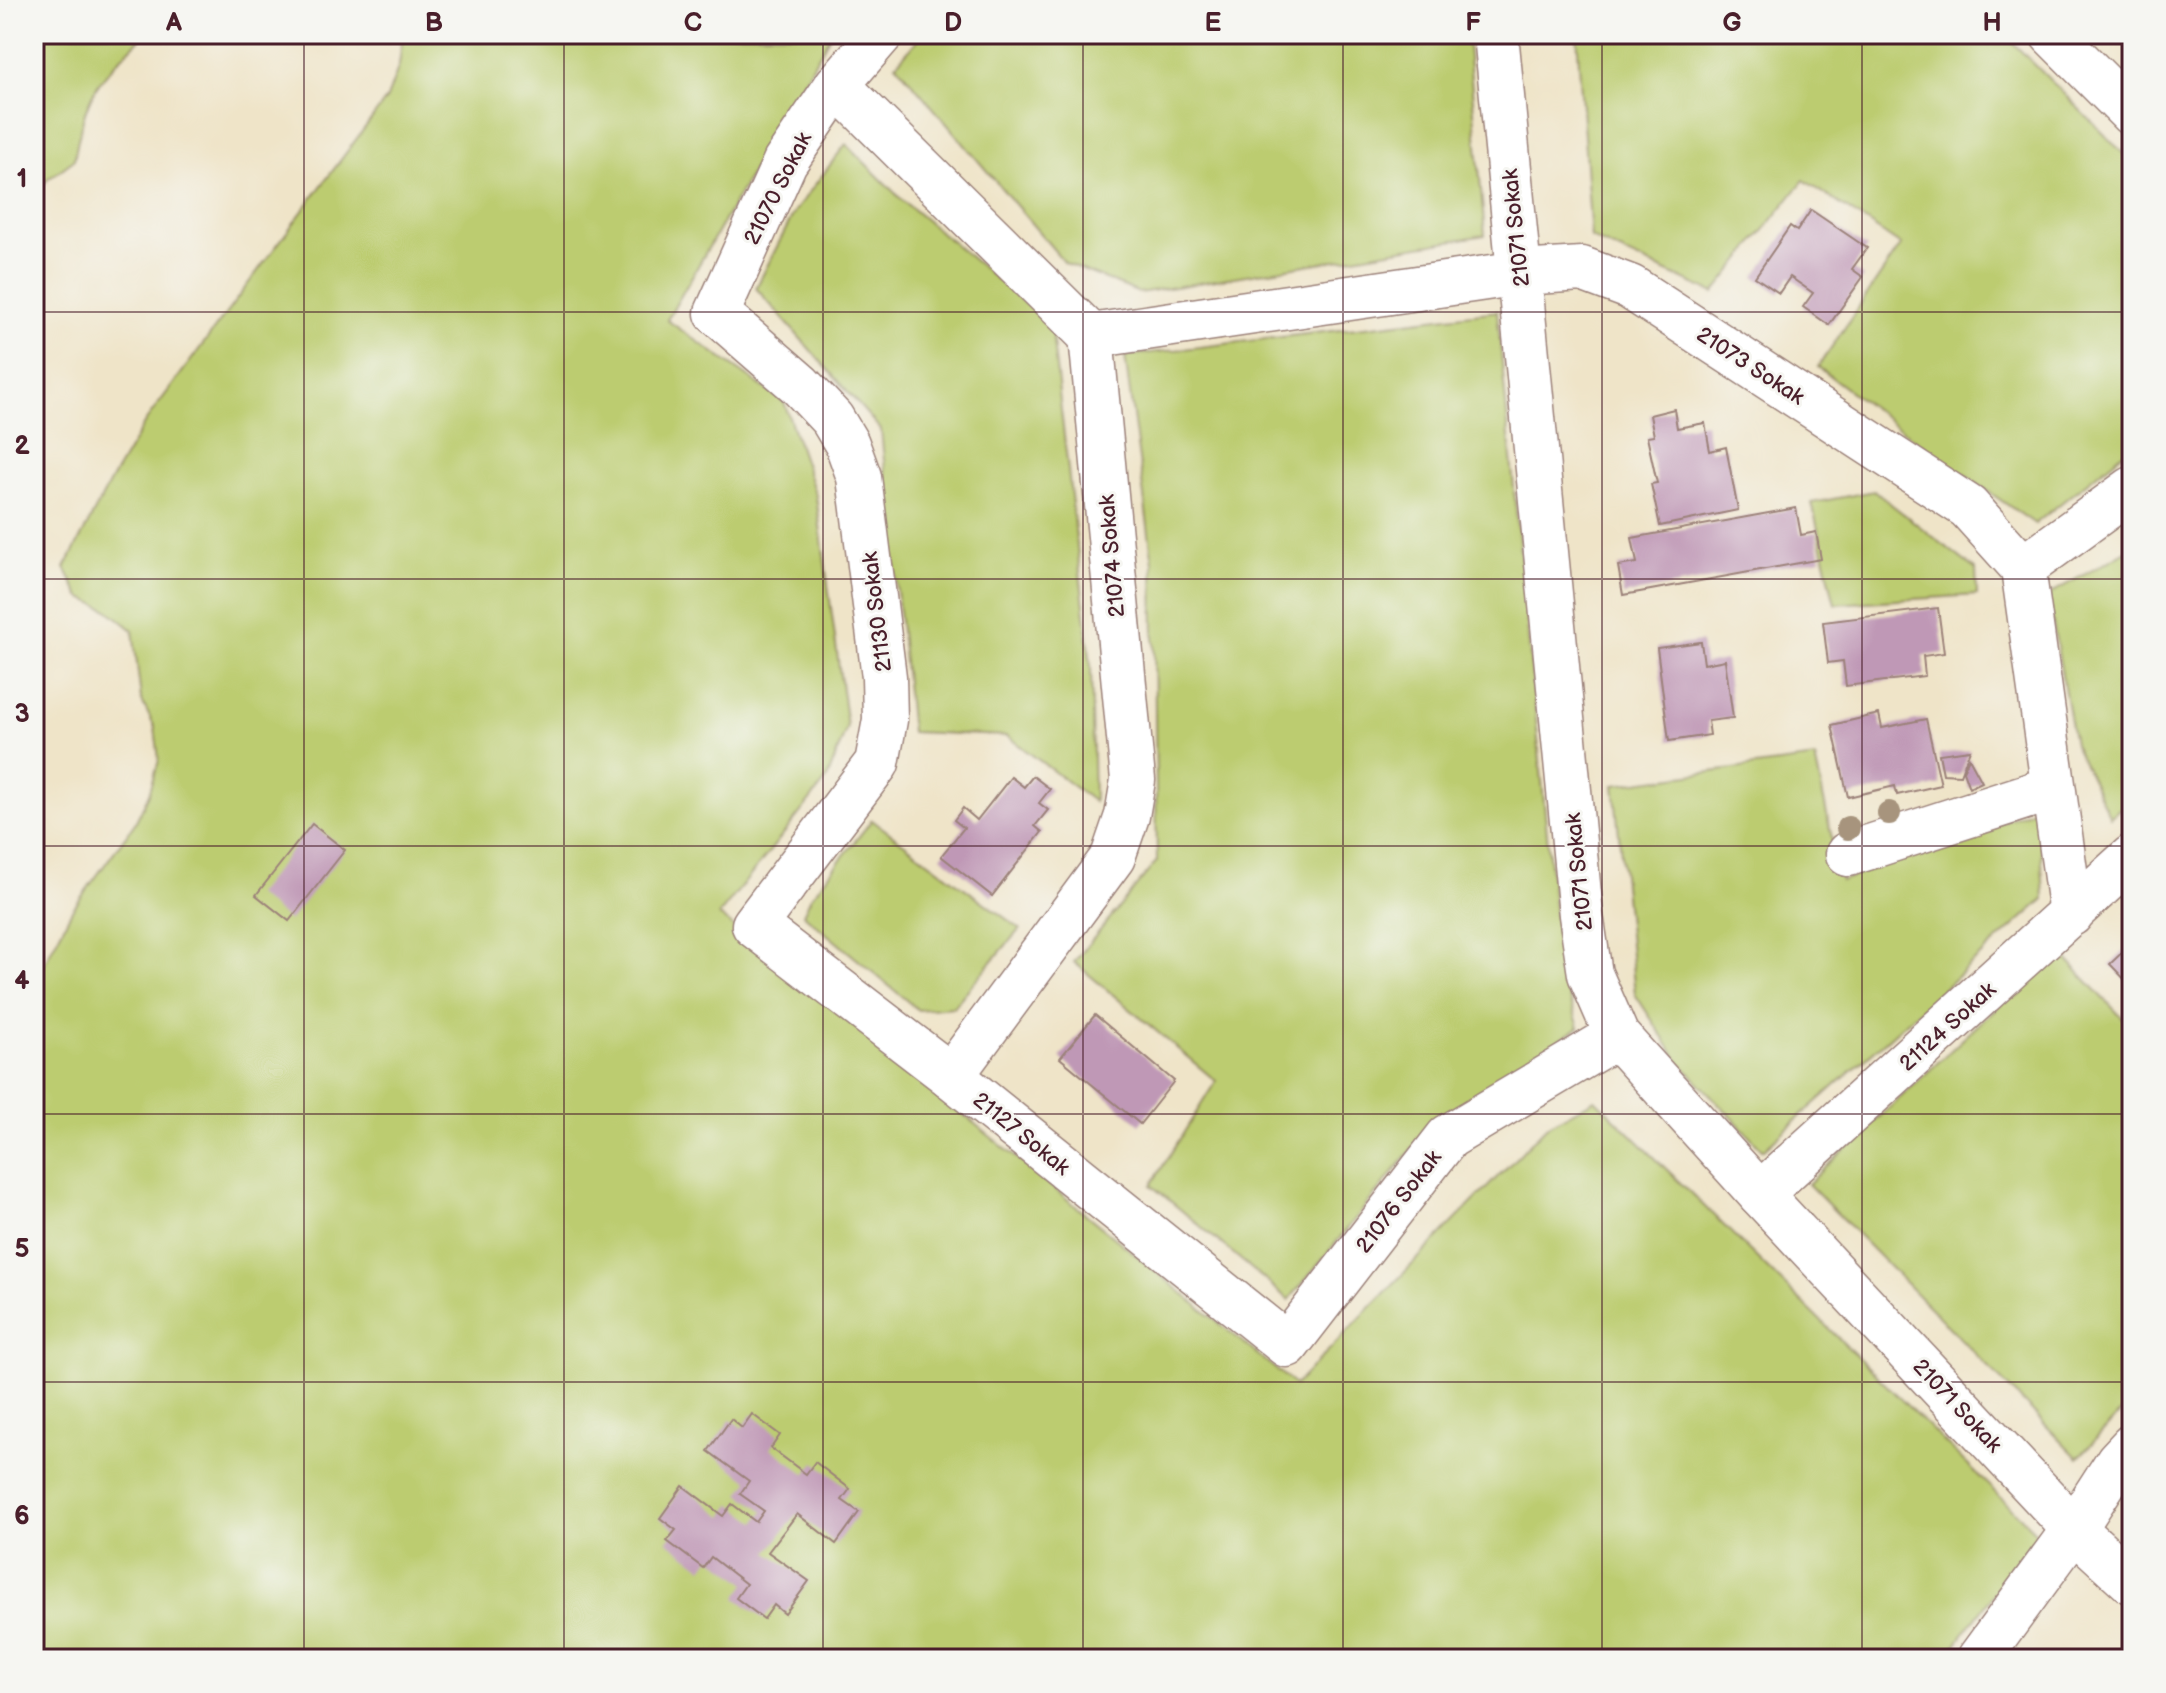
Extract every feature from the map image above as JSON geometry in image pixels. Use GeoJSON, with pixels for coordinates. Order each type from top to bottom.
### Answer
{"type":"FeatureCollection","features":[{"type":"Feature","properties":{"kind":"street","name":"21070 Sokak"},"geometry":{"type":"LineString","coordinates":[[717,313],[785,162],[837,85],[881,34]]}},
{"type":"Feature","properties":{"kind":"street","name":"21071 Sokak"},"geometry":{"type":"LineString","coordinates":[[1496,34],[1581,915],[1590,974],[1617,1036],[1760,1194],[2074,1529],[2132,1582]]}},
{"type":"Feature","properties":{"kind":"street"},"geometry":{"type":"LineString","coordinates":[[2052,34],[2132,114]]}},
{"type":"Feature","properties":{"kind":"street"},"geometry":{"type":"LineString","coordinates":[[837,85],[1091,336]]}},
{"type":"Feature","properties":{"kind":"street","name":"21073 Sokak"},"geometry":{"type":"LineString","coordinates":[[1091,336],[1520,273],[1582,269],[1630,287],[1968,507],[2023,568]]}},
{"type":"Feature","properties":{"kind":"street","name":"21130 Sokak"},"geometry":{"type":"LineString","coordinates":[[717,313],[800,385],[832,419],[847,444],[859,477],[884,677],[885,720],[877,763],[754,925]]}},
{"type":"Feature","properties":{"kind":"street","name":"21074 Sokak"},"geometry":{"type":"LineString","coordinates":[[951,1076],[1113,857],[1127,816],[1133,780],[1091,336]]}},
{"type":"Feature","properties":{"kind":"street"},"geometry":{"type":"LineString","coordinates":[[2071,914],[2023,568],[2132,489]]}},
{"type":"Feature","properties":{"kind":"street"},"geometry":{"type":"LineString","coordinates":[[1848,854],[2053,788]]}},
{"type":"Feature","properties":{"kind":"street","name":"21124 Sokak"},"geometry":{"type":"LineString","coordinates":[[1760,1194],[2132,857]]}},
{"type":"Feature","properties":{"kind":"street","name":"21127 Sokak"},"geometry":{"type":"LineString","coordinates":[[754,925],[951,1076],[1287,1345]]}},
{"type":"Feature","properties":{"kind":"street","name":"21076 Sokak"},"geometry":{"type":"LineString","coordinates":[[1287,1345],[1448,1137],[1617,1036]]}},
{"type":"Feature","properties":{"kind":"street"},"geometry":{"type":"LineString","coordinates":[[1979,1659],[2074,1529],[2118,1461],[2132,1446]]}},
{"type":"Feature","properties":{"kind":"green space"},"geometry":{"type":"Polygon","coordinates":[[[34,34],[145,34],[115,64],[96,89],[83,120],[74,160],[47,180],[34,200],[34,34]]]}},
{"type":"Feature","properties":{"kind":"green space"},"geometry":{"type":"Polygon","coordinates":[[[403,34],[831,34],[667,320],[784,402],[816,496],[847,727],[827,779],[719,915],[1295,1385],[1547,1126],[1595,1099],[2038,1534],[1945,1659],[34,1659],[34,983],[72,910],[135,823],[149,794],[159,760],[155,728],[141,699],[133,630],[108,610],[80,597],[65,568],[145,422],[387,98],[399,65],[403,34]]]}},
{"type":"Feature","properties":{"kind":"green space"},"geometry":{"type":"Polygon","coordinates":[[[923,34],[1467,34],[1485,235],[1139,293],[1065,263],[896,64],[923,34]]]}},
{"type":"Feature","properties":{"kind":"green space"},"geometry":{"type":"Polygon","coordinates":[[[1577,34],[2004,34],[2132,162],[2132,446],[2035,524],[1818,367],[1901,245],[1804,180],[1714,293],[1591,238],[1577,34]]]}},
{"type":"Feature","properties":{"kind":"green space"},"geometry":{"type":"Polygon","coordinates":[[[846,144],[903,201],[1051,325],[1091,666],[1094,802],[1007,736],[911,732],[881,430],[756,288],[795,211],[846,144]]]}},
{"type":"Feature","properties":{"kind":"green space"},"geometry":{"type":"Polygon","coordinates":[[[1497,311],[1560,970],[1579,1027],[1436,1120],[1289,1300],[1151,1185],[1216,1081],[1074,962],[1157,861],[1153,563],[1125,356],[1497,311]]]}},
{"type":"Feature","properties":{"kind":"green space"},"geometry":{"type":"Polygon","coordinates":[[[1874,491],[1976,570],[1977,595],[1835,604],[1812,503],[1874,491]]]}},
{"type":"Feature","properties":{"kind":"green space"},"geometry":{"type":"Polygon","coordinates":[[[2132,548],[2132,798],[2110,817],[2074,744],[2048,595],[2132,548]]]}},
{"type":"Feature","properties":{"kind":"green space"},"geometry":{"type":"Polygon","coordinates":[[[1815,758],[1841,881],[2039,808],[2044,899],[1763,1150],[1680,1063],[1635,994],[1614,785],[1815,758]]]}},
{"type":"Feature","properties":{"kind":"green space"},"geometry":{"type":"Polygon","coordinates":[[[872,820],[1020,929],[953,1007],[918,1010],[803,914],[811,897],[872,820]]]}},
{"type":"Feature","properties":{"kind":"green space"},"geometry":{"type":"Polygon","coordinates":[[[2058,950],[2132,1028],[2132,1401],[2078,1458],[1808,1184],[2058,950]]]}},
{"type":"Feature","properties":{"kind":"building"},"geometry":{"type":"Polygon","coordinates":[[[1811,210],[1867,248],[1852,269],[1863,277],[1829,325],[1803,307],[1813,293],[1790,277],[1779,293],[1755,277],[1790,226],[1797,231],[1811,210]]]}},
{"type":"Feature","properties":{"kind":"building"},"geometry":{"type":"Polygon","coordinates":[[[1674,409],[1677,428],[1705,423],[1710,451],[1726,447],[1738,510],[1660,526],[1651,484],[1657,483],[1647,437],[1654,436],[1650,415],[1674,409]]]}},
{"type":"Feature","properties":{"kind":"building"},"geometry":{"type":"Polygon","coordinates":[[[1796,508],[1801,535],[1816,532],[1821,559],[1623,595],[1618,566],[1637,563],[1632,538],[1796,508]]]}},
{"type":"Feature","properties":{"kind":"building"},"geometry":{"type":"Polygon","coordinates":[[[1938,608],[1944,653],[1923,656],[1925,676],[1846,686],[1843,661],[1828,663],[1823,622],[1938,608]]]}},
{"type":"Feature","properties":{"kind":"building"},"geometry":{"type":"Polygon","coordinates":[[[1701,642],[1704,664],[1725,660],[1733,718],[1708,721],[1710,735],[1669,741],[1657,648],[1701,642]]]}},
{"type":"Feature","properties":{"kind":"building"},"geometry":{"type":"Polygon","coordinates":[[[1879,714],[1882,728],[1926,719],[1941,785],[1897,795],[1895,786],[1848,797],[1832,725],[1879,714]]]}},
{"type":"Feature","properties":{"kind":"building"},"geometry":{"type":"Polygon","coordinates":[[[1970,750],[1960,775],[1943,774],[1939,754],[1970,750]]]}},
{"type":"Feature","properties":{"kind":"building"},"geometry":{"type":"Polygon","coordinates":[[[1969,758],[1982,782],[1969,788],[1963,771],[1969,758]]]}},
{"type":"Feature","properties":{"kind":"building"},"geometry":{"type":"Polygon","coordinates":[[[1033,776],[1050,789],[1039,803],[1048,810],[1035,826],[1042,832],[992,896],[941,856],[964,828],[954,820],[963,808],[977,820],[1011,777],[1024,787],[1033,776]]]}},
{"type":"Feature","properties":{"kind":"building"},"geometry":{"type":"Polygon","coordinates":[[[312,824],[345,850],[289,921],[256,895],[312,824]]]}},
{"type":"Feature","properties":{"kind":"building"},"geometry":{"type":"Polygon","coordinates":[[[2132,943],[2132,987],[2110,964],[2132,943]]]}},
{"type":"Feature","properties":{"kind":"building"},"geometry":{"type":"Polygon","coordinates":[[[1095,1015],[1174,1081],[1140,1124],[1060,1058],[1095,1015]]]}},
{"type":"Feature","properties":{"kind":"building"},"geometry":{"type":"Polygon","coordinates":[[[752,1414],[780,1435],[771,1448],[806,1474],[815,1462],[850,1489],[842,1500],[859,1512],[836,1544],[797,1514],[768,1552],[809,1581],[785,1614],[774,1605],[764,1619],[736,1598],[746,1584],[711,1557],[703,1568],[667,1541],[676,1530],[660,1518],[683,1486],[723,1516],[732,1504],[756,1522],[764,1511],[740,1494],[749,1481],[708,1451],[731,1419],[742,1428],[752,1414]]]}}]}
